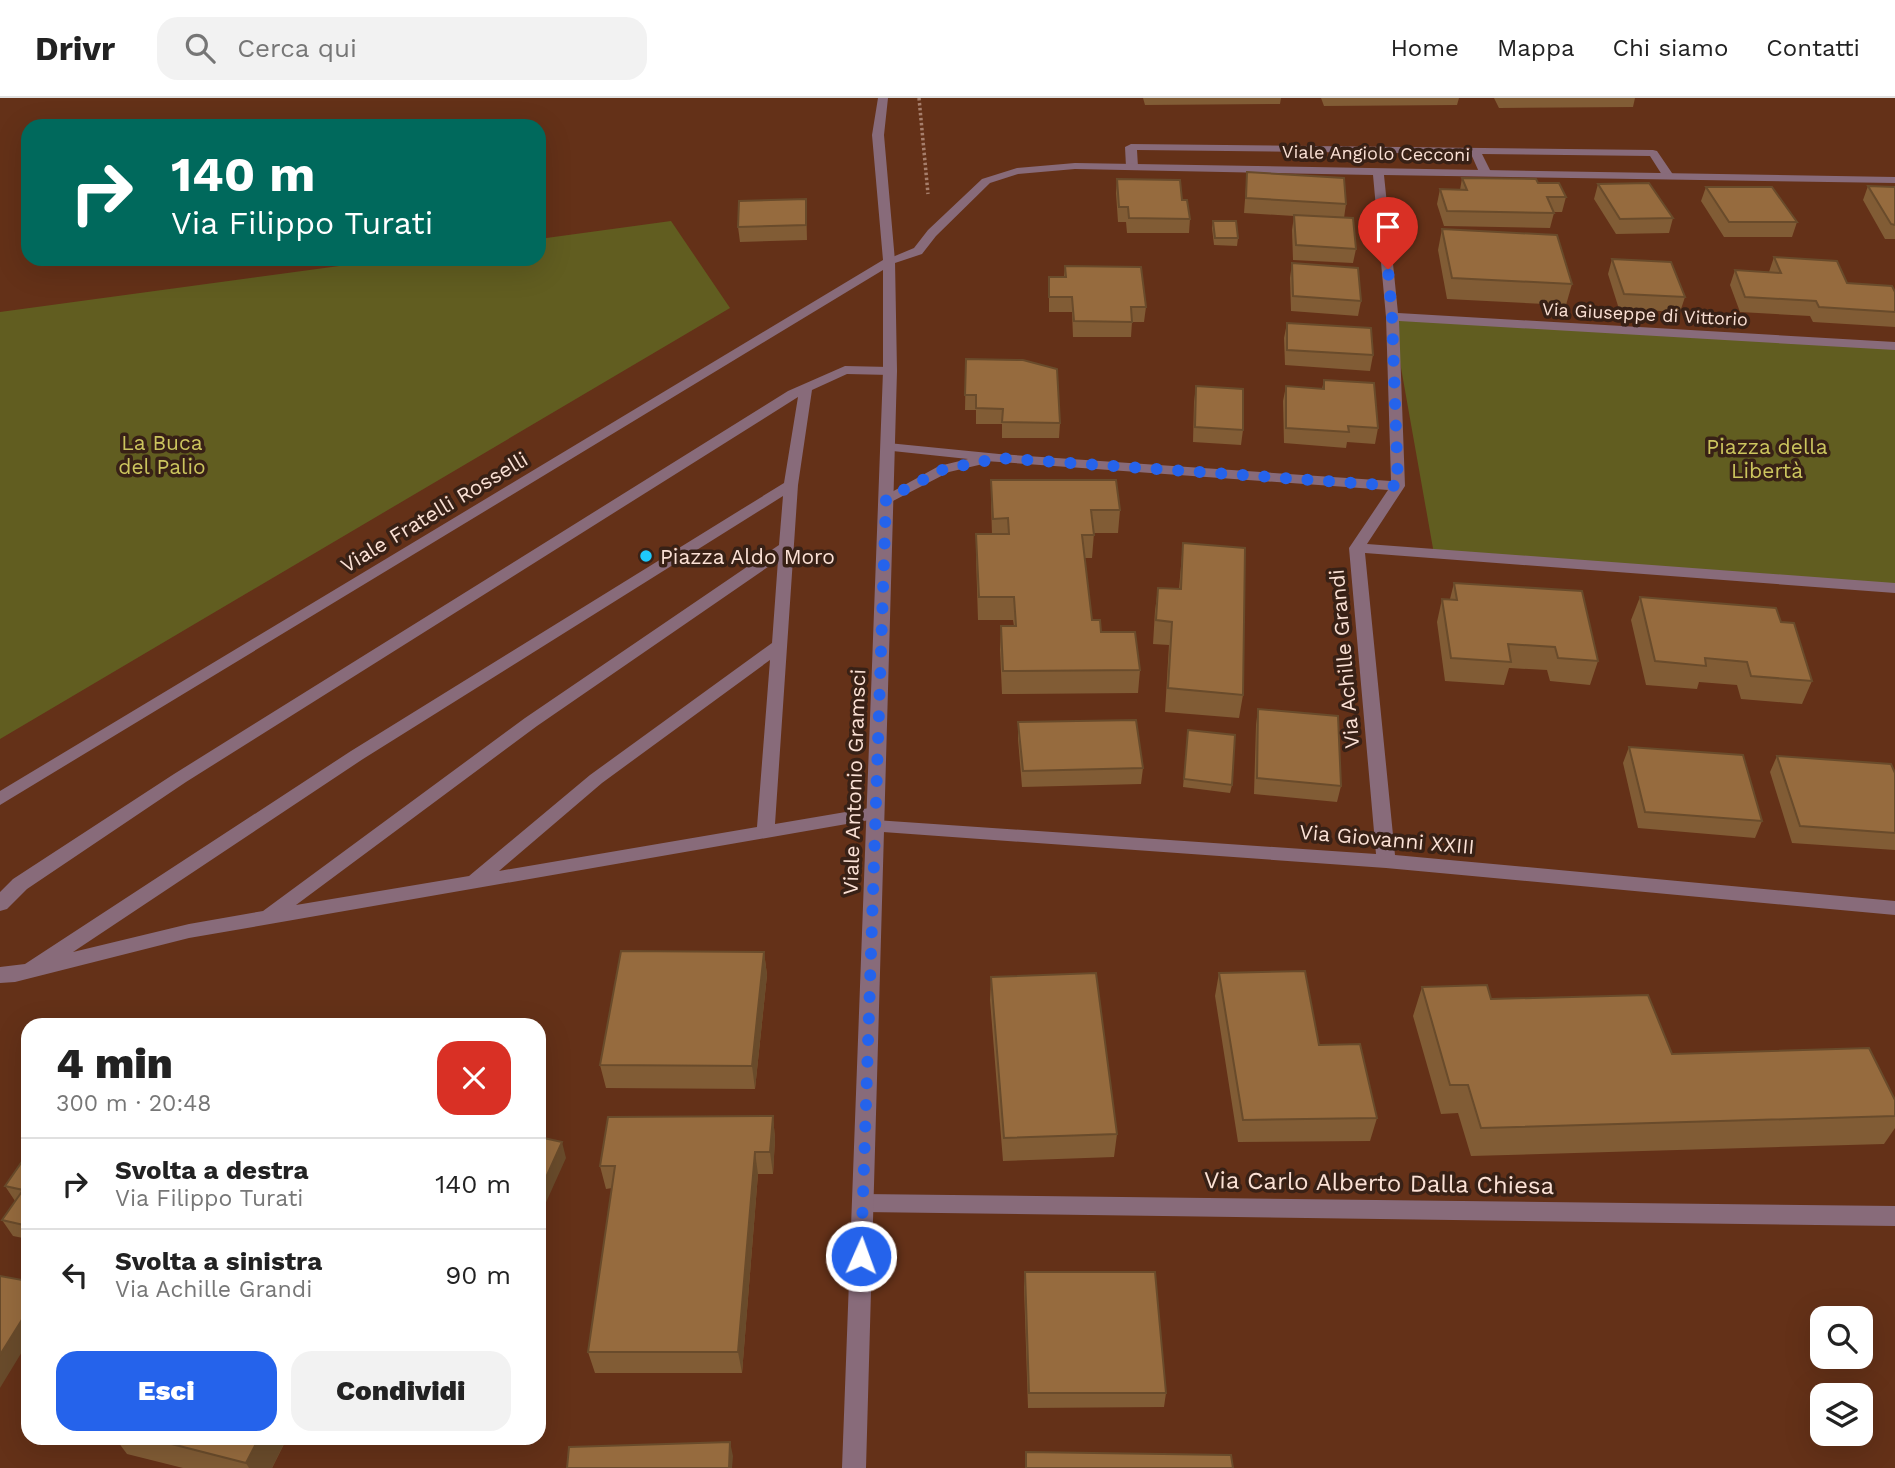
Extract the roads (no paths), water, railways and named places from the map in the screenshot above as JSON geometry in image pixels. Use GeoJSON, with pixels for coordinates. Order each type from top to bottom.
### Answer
{"type":"FeatureCollection","features":[{"type":"Feature","properties":{"kind":"street","name":"Viale Antonio Gramsci"},"geometry":{"type":"LineString","coordinates":[[855,1468],[890,371],[889,261],[878,135],[883,98]]}},
{"type":"Feature","properties":{"kind":"street"},"geometry":{"type":"LineString","coordinates":[[1132,167],[1131,147],[1653,153],[1668,176]]}},
{"type":"Feature","properties":{"kind":"street"},"geometry":{"type":"LineString","coordinates":[[1297,148],[1302,169]]}},
{"type":"Feature","properties":{"kind":"street"},"geometry":{"type":"LineString","coordinates":[[1474,150],[1485,172]]}},
{"type":"Feature","properties":{"kind":"street","name":"Viale Angiolo Cecconi"},"geometry":{"type":"LineString","coordinates":[[889,261],[918,251],[932,233],[986,181],[1017,171],[1075,166],[1895,180]]}},
{"type":"Feature","properties":{"kind":"street"},"geometry":{"type":"LineString","coordinates":[[888,447],[999,458],[1398,486],[1392,317],[1378,171]]}},
{"type":"Feature","properties":{"kind":"street","name":"Viale Fratelli Rosselli"},"geometry":{"type":"LineString","coordinates":[[0,799],[889,261]]}},
{"type":"Feature","properties":{"kind":"street","name":"Via Giuseppe di Vittorio"},"geometry":{"type":"LineString","coordinates":[[1392,317],[1895,346]]}},
{"type":"Feature","properties":{"kind":"street"},"geometry":{"type":"LineString","coordinates":[[0,904],[20,884],[180,778],[806,388],[845,370],[890,371]]}},
{"type":"Feature","properties":{"kind":"street"},"geometry":{"type":"LineString","coordinates":[[766,831],[791,485],[806,388]]}},
{"type":"Feature","properties":{"kind":"street"},"geometry":{"type":"LineString","coordinates":[[886,499],[944,469],[999,458]]}},
{"type":"Feature","properties":{"kind":"street"},"geometry":{"type":"LineString","coordinates":[[32,970],[357,755],[791,485]]}},
{"type":"Feature","properties":{"kind":"street","name":"Via Achille Grandi"},"geometry":{"type":"LineString","coordinates":[[1386,861],[1357,548],[1398,486]]}},
{"type":"Feature","properties":{"kind":"street"},"geometry":{"type":"LineString","coordinates":[[268,917],[531,722],[787,547]]}},
{"type":"Feature","properties":{"kind":"street"},"geometry":{"type":"LineString","coordinates":[[1357,548],[1895,588]]}},
{"type":"Feature","properties":{"kind":"street"},"geometry":{"type":"LineString","coordinates":[[475,881],[596,779],[780,645]]}},
{"type":"Feature","properties":{"kind":"street","name":"Via Giovanni XXIII"},"geometry":{"type":"LineString","coordinates":[[0,975],[32,970],[189,931],[766,831],[875,819],[1386,861],[1895,908]]}},
{"type":"Feature","properties":{"kind":"street","name":"Via Carlo Alberto Dalla Chiesa"},"geometry":{"type":"LineString","coordinates":[[863,1203],[1895,1216]]}},
{"type":"Feature","properties":{"kind":"place","name":"Piazza Aldo Moro"},"geometry":{"type":"Point","coordinates":[646,556]}},
{"type":"Feature","properties":{"kind":"park label","name":"La Buca del Palio"},"geometry":{"type":"Point","coordinates":[162,454]}},
{"type":"Feature","properties":{"kind":"park label","name":"Piazza della Libertà"},"geometry":{"type":"Point","coordinates":[1767,458]}}]}
